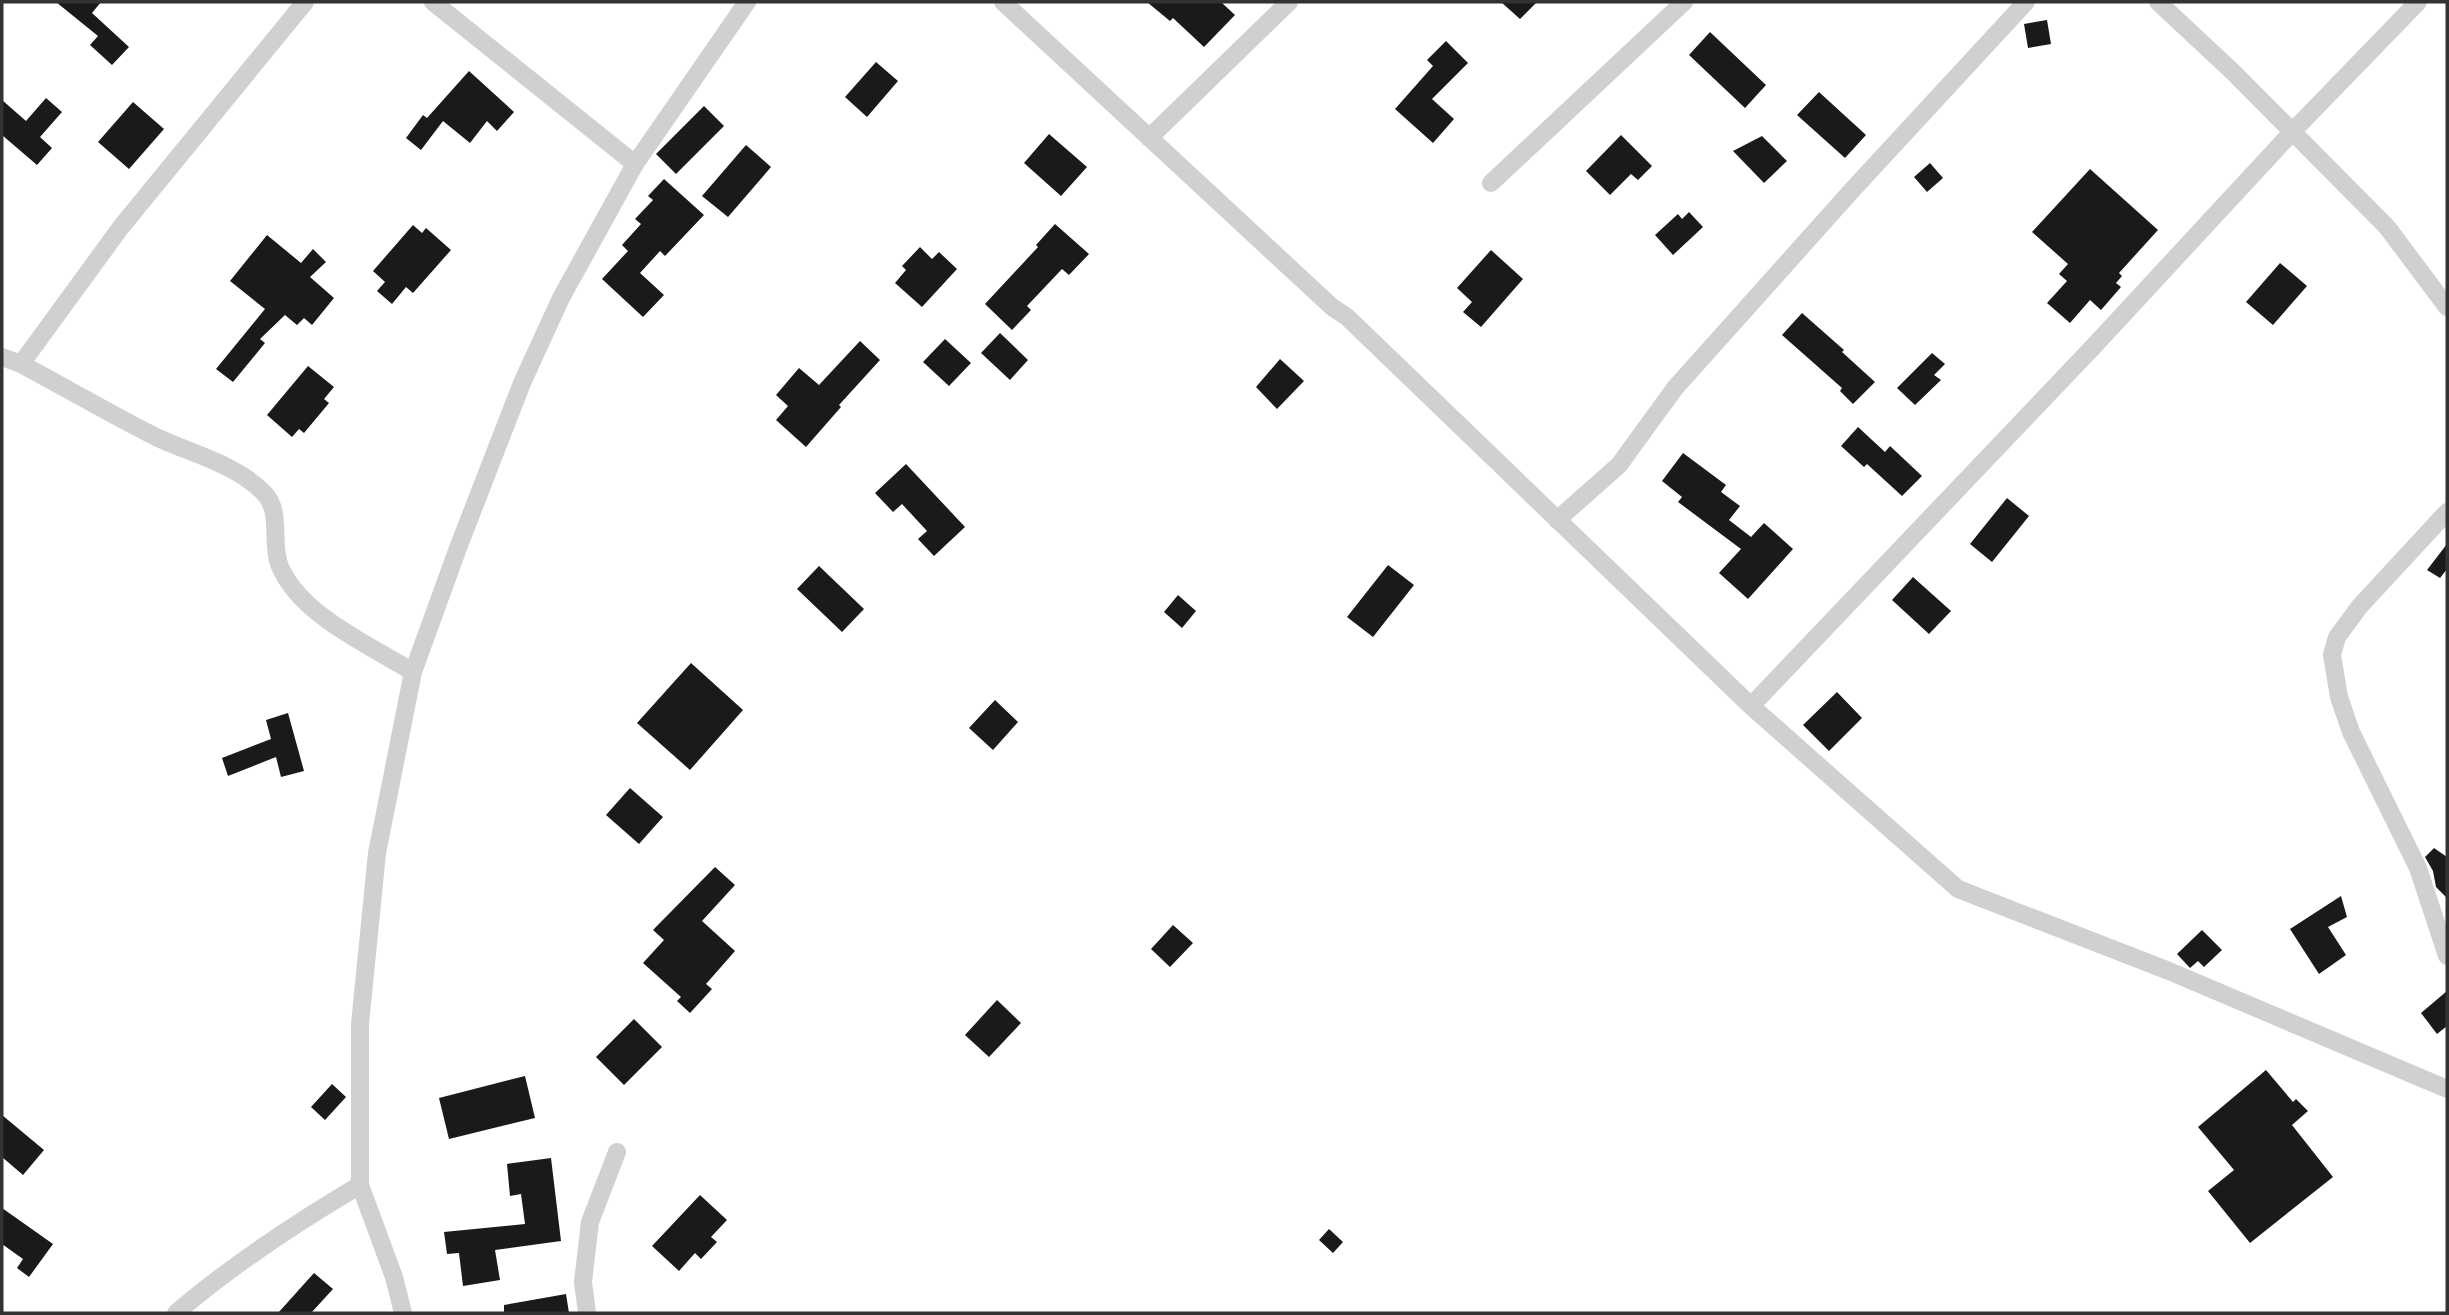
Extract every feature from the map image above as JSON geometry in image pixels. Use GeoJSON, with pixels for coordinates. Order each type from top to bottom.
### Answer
{"type":"FeatureCollection","features":[{"type":"Feature","properties":{"kind":"street"},"geometry":{"type":"LineString","coordinates":[[433,2],[635,164]]}},
{"type":"Feature","properties":{"kind":"street"},"geometry":{"type":"LineString","coordinates":[[403,1313],[394,1277],[360,1185],[360,1024],[375,866],[412,672],[522,383],[561,298],[635,164],[747,2]]}},
{"type":"Feature","properties":{"kind":"street"},"geometry":{"type":"LineString","coordinates":[[1003,2],[1332,307],[1347,317],[1751,706],[1958,889],[2168,971],[2447,1089]]}},
{"type":"Feature","properties":{"kind":"street"},"geometry":{"type":"LineString","coordinates":[[1149,138],[1289,2]]}},
{"type":"Feature","properties":{"kind":"street"},"geometry":{"type":"LineString","coordinates":[[1491,183],[1684,2]]}},
{"type":"Feature","properties":{"kind":"street"},"geometry":{"type":"LineString","coordinates":[[1558,520],[1619,465],[1675,388],[2026,2]]}},
{"type":"Feature","properties":{"kind":"street"},"geometry":{"type":"LineString","coordinates":[[2158,2],[2293,131],[2387,227],[2447,307]]}},
{"type":"Feature","properties":{"kind":"street"},"geometry":{"type":"LineString","coordinates":[[1751,706],[2418,2]]}},
{"type":"Feature","properties":{"kind":"street"},"geometry":{"type":"LineString","coordinates":[[21,363],[121,227],[300,3]]}},
{"type":"Feature","properties":{"kind":"street"},"geometry":{"type":"LineString","coordinates":[[2,357],[21,363],[156,436],[246,476],[267,495],[274,516],[278,560],[289,584],[326,619],[412,672]]}},
{"type":"Feature","properties":{"kind":"street"},"geometry":{"type":"LineString","coordinates":[[2447,512],[2360,606],[2337,637],[2332,655],[2339,696],[2351,732],[2418,868],[2447,956]]}},
{"type":"Feature","properties":{"kind":"street"},"geometry":{"type":"LineString","coordinates":[[587,1313],[583,1282],[590,1222],[617,1152]]}},
{"type":"Feature","properties":{"kind":"street"},"geometry":{"type":"LineString","coordinates":[[176,1313],[198,1294],[316,1211],[360,1185]]}},
{"type":"Feature","properties":{"kind":"building"},"geometry":{"type":"Polygon","coordinates":[[[56,2],[101,2],[92,13],[129,47],[112,65],[90,45],[98,36],[56,2]]]}},
{"type":"Feature","properties":{"kind":"building"},"geometry":{"type":"Polygon","coordinates":[[[1147,2],[1221,2],[1235,15],[1204,47],[1173,18],[1170,21],[1147,2]]]}},
{"type":"Feature","properties":{"kind":"building"},"geometry":{"type":"Polygon","coordinates":[[[1501,2],[1537,2],[1520,19],[1501,2]]]}},
{"type":"Feature","properties":{"kind":"building"},"geometry":{"type":"Polygon","coordinates":[[[2047,20],[2051,44],[2028,48],[2024,24],[2047,20]]]}},
{"type":"Feature","properties":{"kind":"building"},"geometry":{"type":"Polygon","coordinates":[[[1710,32],[1766,85],[1745,108],[1689,55],[1710,32]]]}},
{"type":"Feature","properties":{"kind":"building"},"geometry":{"type":"Polygon","coordinates":[[[1446,41],[1468,63],[1432,99],[1454,119],[1433,143],[1395,109],[1433,66],[1427,60],[1446,41]]]}},
{"type":"Feature","properties":{"kind":"building"},"geometry":{"type":"Polygon","coordinates":[[[876,62],[898,81],[867,117],[845,97],[876,62]]]}},
{"type":"Feature","properties":{"kind":"building"},"geometry":{"type":"Polygon","coordinates":[[[469,71],[514,112],[497,131],[487,121],[470,143],[443,121],[421,150],[406,138],[423,115],[427,118],[469,71]]]}},
{"type":"Feature","properties":{"kind":"building"},"geometry":{"type":"Polygon","coordinates":[[[1819,92],[1866,135],[1845,158],[1797,115],[1819,92]]]}},
{"type":"Feature","properties":{"kind":"building"},"geometry":{"type":"Polygon","coordinates":[[[46,98],[62,112],[40,137],[52,148],[37,165],[2,135],[2,100],[26,121],[46,98]]]}},
{"type":"Feature","properties":{"kind":"building"},"geometry":{"type":"Polygon","coordinates":[[[133,102],[164,129],[129,169],[98,142],[133,102]]]}},
{"type":"Feature","properties":{"kind":"building"},"geometry":{"type":"Polygon","coordinates":[[[704,106],[724,126],[676,174],[656,154],[704,106]]]}},
{"type":"Feature","properties":{"kind":"building"},"geometry":{"type":"Polygon","coordinates":[[[1049,134],[1087,167],[1061,196],[1024,163],[1049,134]]]}},
{"type":"Feature","properties":{"kind":"building"},"geometry":{"type":"Polygon","coordinates":[[[1621,135],[1652,166],[1638,180],[1631,174],[1610,195],[1586,171],[1621,135]]]}},
{"type":"Feature","properties":{"kind":"building"},"geometry":{"type":"Polygon","coordinates":[[[1762,136],[1787,161],[1764,183],[1733,151],[1762,136]]]}},
{"type":"Feature","properties":{"kind":"building"},"geometry":{"type":"Polygon","coordinates":[[[746,145],[771,167],[728,217],[702,196],[746,145]]]}},
{"type":"Feature","properties":{"kind":"building"},"geometry":{"type":"Polygon","coordinates":[[[1930,163],[1943,178],[1927,192],[1914,177],[1930,163]]]}},
{"type":"Feature","properties":{"kind":"building"},"geometry":{"type":"Polygon","coordinates":[[[2090,169],[2158,230],[2119,273],[2122,276],[2116,283],[2121,287],[2101,310],[2090,300],[2070,323],[2047,303],[2067,281],[2059,274],[2068,264],[2032,232],[2090,169]]]}},
{"type":"Feature","properties":{"kind":"building"},"geometry":{"type":"Polygon","coordinates":[[[664,179],[704,215],[665,256],[660,251],[640,273],[664,295],[643,317],[602,279],[628,251],[622,245],[641,224],[635,219],[653,200],[648,196],[664,179]]]}},
{"type":"Feature","properties":{"kind":"building"},"geometry":{"type":"Polygon","coordinates":[[[1689,212],[1703,227],[1673,255],[1655,235],[1678,214],[1682,219],[1689,212]]]}},
{"type":"Feature","properties":{"kind":"building"},"geometry":{"type":"Polygon","coordinates":[[[1055,224],[1089,254],[1069,275],[1062,269],[1027,306],[1031,310],[1012,330],[985,304],[1038,247],[1036,245],[1055,224]]]}},
{"type":"Feature","properties":{"kind":"building"},"geometry":{"type":"Polygon","coordinates":[[[413,225],[422,233],[426,228],[451,250],[413,293],[406,287],[392,304],[377,291],[385,282],[373,271],[413,225]]]}},
{"type":"Feature","properties":{"kind":"building"},"geometry":{"type":"Polygon","coordinates":[[[267,235],[301,263],[313,249],[326,262],[310,277],[334,298],[312,325],[304,318],[297,325],[285,315],[260,339],[265,343],[233,382],[216,369],[265,309],[230,281],[267,235]]]}},
{"type":"Feature","properties":{"kind":"building"},"geometry":{"type":"Polygon","coordinates":[[[920,247],[932,259],[939,252],[957,269],[922,307],[895,283],[906,270],[902,266],[920,247]]]}},
{"type":"Feature","properties":{"kind":"building"},"geometry":{"type":"Polygon","coordinates":[[[1491,250],[1523,279],[1481,327],[1463,312],[1472,302],[1457,288],[1491,250]]]}},
{"type":"Feature","properties":{"kind":"building"},"geometry":{"type":"Polygon","coordinates":[[[2280,263],[2307,286],[2273,325],[2246,302],[2280,263]]]}},
{"type":"Feature","properties":{"kind":"building"},"geometry":{"type":"Polygon","coordinates":[[[1802,313],[1875,382],[1853,404],[1840,391],[1842,388],[1782,335],[1802,313]]]}},
{"type":"Feature","properties":{"kind":"building"},"geometry":{"type":"Polygon","coordinates":[[[1000,333],[1028,360],[1010,380],[981,353],[1000,333]]]}},
{"type":"Feature","properties":{"kind":"building"},"geometry":{"type":"Polygon","coordinates":[[[945,339],[971,363],[949,386],[923,362],[945,339]]]}},
{"type":"Feature","properties":{"kind":"building"},"geometry":{"type":"Polygon","coordinates":[[[860,341],[880,360],[806,447],[776,420],[788,406],[776,395],[799,368],[819,385],[860,341]]]}},
{"type":"Feature","properties":{"kind":"building"},"geometry":{"type":"Polygon","coordinates":[[[1932,353],[1945,364],[1934,375],[1941,380],[1915,405],[1897,388],[1932,353]]]}},
{"type":"Feature","properties":{"kind":"building"},"geometry":{"type":"Polygon","coordinates":[[[1280,359],[1304,381],[1277,409],[1256,387],[1280,359]]]}},
{"type":"Feature","properties":{"kind":"building"},"geometry":{"type":"Polygon","coordinates":[[[308,366],[334,387],[324,399],[329,403],[304,433],[299,429],[292,437],[267,415],[308,366]]]}},
{"type":"Feature","properties":{"kind":"building"},"geometry":{"type":"Polygon","coordinates":[[[1858,427],[1885,452],[1890,446],[1922,476],[1902,496],[1867,464],[1864,467],[1841,446],[1858,427]]]}},
{"type":"Feature","properties":{"kind":"building"},"geometry":{"type":"Polygon","coordinates":[[[1683,453],[1726,485],[1721,492],[1740,506],[1729,520],[1751,537],[1764,523],[1793,549],[1748,599],[1719,573],[1741,549],[1678,502],[1682,497],[1662,481],[1683,453]]]}},
{"type":"Feature","properties":{"kind":"building"},"geometry":{"type":"Polygon","coordinates":[[[906,464],[965,527],[934,556],[918,539],[927,531],[902,504],[893,512],[875,493],[906,464]]]}},
{"type":"Feature","properties":{"kind":"building"},"geometry":{"type":"Polygon","coordinates":[[[2007,498],[2029,516],[1992,562],[1970,544],[2007,498]]]}},
{"type":"Feature","properties":{"kind":"building"},"geometry":{"type":"Polygon","coordinates":[[[2447,544],[2447,569],[2440,578],[2427,570],[2447,544]]]}},
{"type":"Feature","properties":{"kind":"building"},"geometry":{"type":"Polygon","coordinates":[[[1388,565],[1414,585],[1373,637],[1347,617],[1388,565]]]}},
{"type":"Feature","properties":{"kind":"building"},"geometry":{"type":"Polygon","coordinates":[[[819,566],[864,609],[842,632],[797,589],[819,566]]]}},
{"type":"Feature","properties":{"kind":"building"},"geometry":{"type":"Polygon","coordinates":[[[1913,577],[1951,611],[1929,634],[1892,600],[1913,577]]]}},
{"type":"Feature","properties":{"kind":"building"},"geometry":{"type":"Polygon","coordinates":[[[1178,595],[1196,611],[1182,628],[1164,612],[1178,595]]]}},
{"type":"Feature","properties":{"kind":"building"},"geometry":{"type":"Polygon","coordinates":[[[691,663],[743,710],[690,770],[637,723],[691,663]]]}},
{"type":"Feature","properties":{"kind":"building"},"geometry":{"type":"Polygon","coordinates":[[[1837,692],[1862,718],[1829,751],[1803,725],[1837,692]]]}},
{"type":"Feature","properties":{"kind":"building"},"geometry":{"type":"Polygon","coordinates":[[[995,700],[1018,722],[993,750],[969,728],[995,700]]]}},
{"type":"Feature","properties":{"kind":"building"},"geometry":{"type":"Polygon","coordinates":[[[288,713],[304,771],[281,777],[276,757],[228,776],[222,758],[271,739],[266,720],[288,713]]]}},
{"type":"Feature","properties":{"kind":"building"},"geometry":{"type":"Polygon","coordinates":[[[630,788],[663,817],[639,844],[606,815],[630,788]]]}},
{"type":"Feature","properties":{"kind":"building"},"geometry":{"type":"Polygon","coordinates":[[[2434,848],[2447,857],[2447,898],[2436,887],[2433,871],[2425,857],[2434,848]]]}},
{"type":"Feature","properties":{"kind":"building"},"geometry":{"type":"Polygon","coordinates":[[[715,867],[735,885],[702,921],[735,951],[706,984],[712,989],[690,1013],[677,1001],[681,997],[643,963],[664,940],[653,930],[715,867]]]}},
{"type":"Feature","properties":{"kind":"building"},"geometry":{"type":"Polygon","coordinates":[[[2341,896],[2347,917],[2328,927],[2346,955],[2319,974],[2290,929],[2341,896]]]}},
{"type":"Feature","properties":{"kind":"building"},"geometry":{"type":"Polygon","coordinates":[[[1173,925],[1193,943],[1170,967],[1151,949],[1173,925]]]}},
{"type":"Feature","properties":{"kind":"building"},"geometry":{"type":"Polygon","coordinates":[[[2202,930],[2222,950],[2204,967],[2198,961],[2190,968],[2177,954],[2202,930]]]}},
{"type":"Feature","properties":{"kind":"building"},"geometry":{"type":"Polygon","coordinates":[[[2447,991],[2447,1026],[2437,1034],[2421,1013],[2447,991]]]}},
{"type":"Feature","properties":{"kind":"building"},"geometry":{"type":"Polygon","coordinates":[[[997,1000],[1021,1023],[989,1057],[965,1035],[997,1000]]]}},
{"type":"Feature","properties":{"kind":"building"},"geometry":{"type":"Polygon","coordinates":[[[634,1019],[662,1047],[624,1085],[596,1057],[634,1019]]]}},
{"type":"Feature","properties":{"kind":"building"},"geometry":{"type":"Polygon","coordinates":[[[2266,1070],[2293,1102],[2296,1099],[2308,1111],[2292,1125],[2333,1177],[2250,1243],[2208,1191],[2234,1170],[2198,1127],[2266,1070]]]}},
{"type":"Feature","properties":{"kind":"building"},"geometry":{"type":"Polygon","coordinates":[[[525,1076],[535,1118],[449,1139],[439,1098],[525,1076]]]}},
{"type":"Feature","properties":{"kind":"building"},"geometry":{"type":"Polygon","coordinates":[[[332,1084],[346,1097],[325,1120],[311,1107],[332,1084]]]}},
{"type":"Feature","properties":{"kind":"building"},"geometry":{"type":"Polygon","coordinates":[[[2,1115],[44,1150],[23,1175],[2,1157],[2,1115]]]}},
{"type":"Feature","properties":{"kind":"building"},"geometry":{"type":"Polygon","coordinates":[[[551,1158],[561,1241],[495,1250],[500,1280],[463,1286],[459,1253],[447,1254],[444,1232],[525,1224],[521,1194],[510,1196],[507,1164],[551,1158]]]}},
{"type":"Feature","properties":{"kind":"building"},"geometry":{"type":"Polygon","coordinates":[[[700,1195],[727,1220],[711,1237],[717,1242],[701,1259],[695,1253],[679,1271],[652,1246],[700,1195]]]}},
{"type":"Feature","properties":{"kind":"building"},"geometry":{"type":"Polygon","coordinates":[[[2,1208],[53,1244],[29,1277],[17,1268],[23,1259],[2,1244],[2,1208]]]}},
{"type":"Feature","properties":{"kind":"building"},"geometry":{"type":"Polygon","coordinates":[[[1329,1229],[1343,1242],[1333,1253],[1319,1240],[1329,1229]]]}},
{"type":"Feature","properties":{"kind":"building"},"geometry":{"type":"Polygon","coordinates":[[[314,1273],[333,1289],[311,1313],[278,1313],[314,1273]]]}},
{"type":"Feature","properties":{"kind":"building"},"geometry":{"type":"Polygon","coordinates":[[[566,1294],[569,1313],[504,1313],[504,1305],[566,1294]]]}}]}
